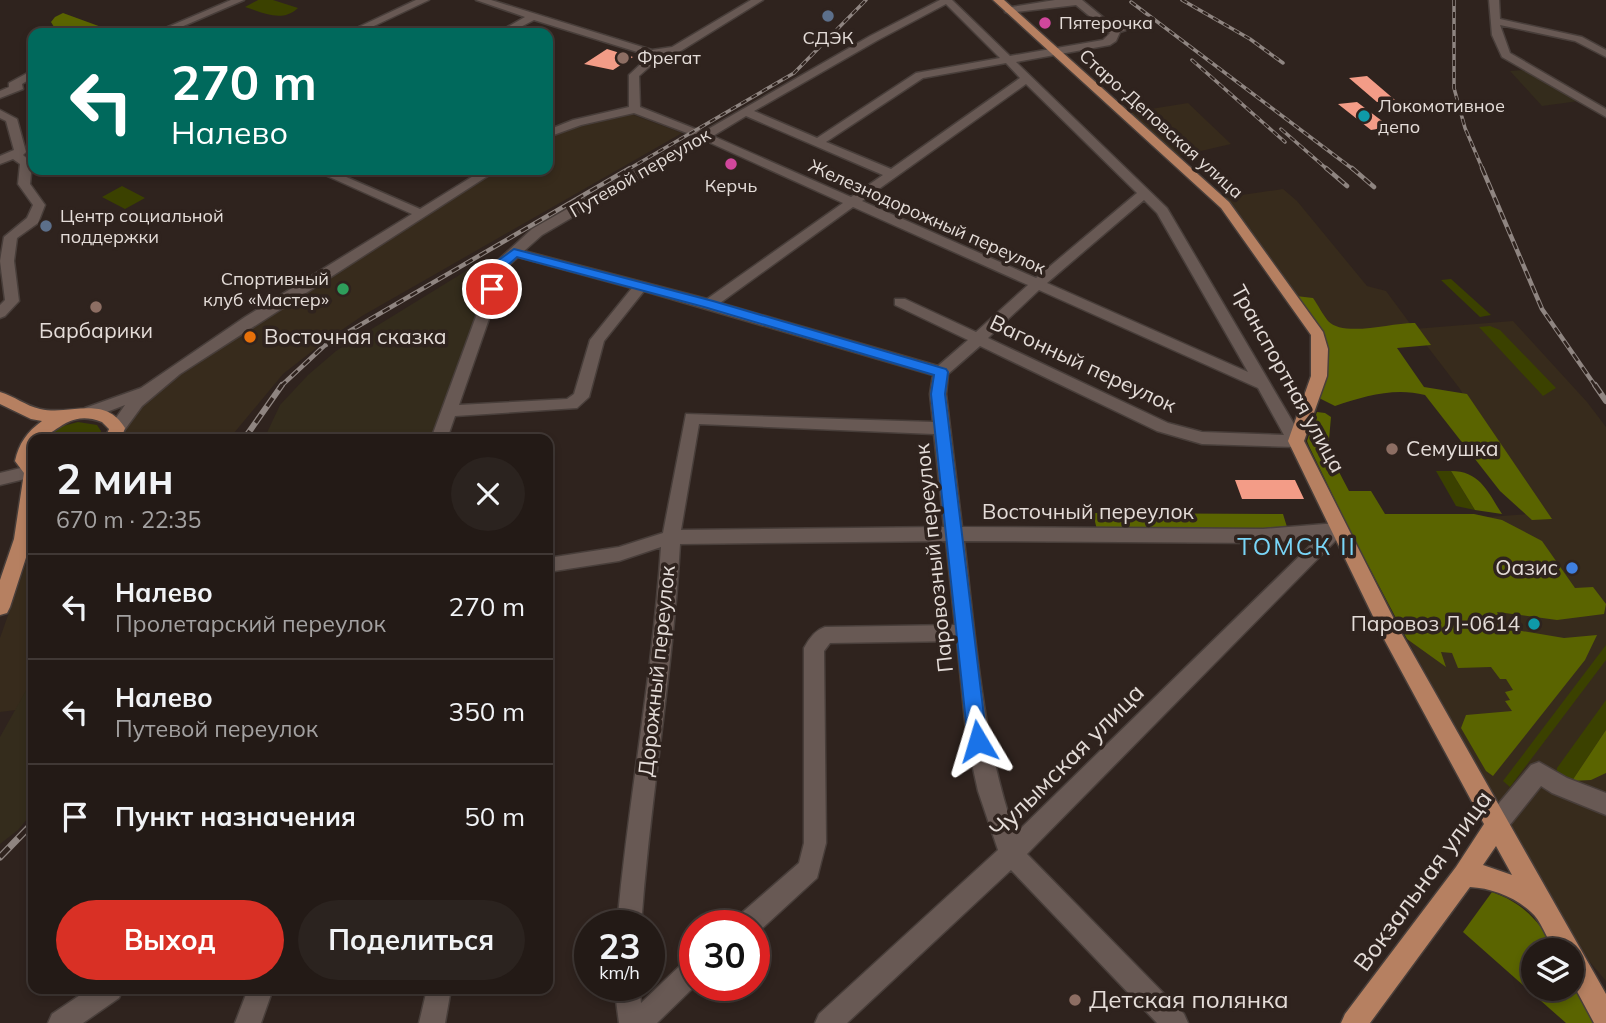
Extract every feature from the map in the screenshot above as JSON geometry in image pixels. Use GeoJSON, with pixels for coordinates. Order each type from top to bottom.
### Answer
{"type":"FeatureCollection","features":[{"type":"Feature","properties":{"kind":"main road","name":"Старо-Деповская улица"},"geometry":{"type":"LineString","coordinates":[[998,0],[1225,205],[1318,335],[1323,355],[1319,382],[1296,440]]}},
{"type":"Feature","properties":{"kind":"main road"},"geometry":{"type":"LineString","coordinates":[[0,397],[17,408],[43,416],[84,413],[109,417],[115,434]]}},
{"type":"Feature","properties":{"kind":"main road"},"geometry":{"type":"LineString","coordinates":[[17,408],[27,424],[23,461],[28,466]]}},
{"type":"Feature","properties":{"kind":"main road"},"geometry":{"type":"LineString","coordinates":[[38,434],[47,427],[84,413]]}},
{"type":"Feature","properties":{"kind":"main road","name":"Транспортная улица"},"geometry":{"type":"LineString","coordinates":[[1296,440],[1337,530],[1404,657],[1560,938]]}},
{"type":"Feature","properties":{"kind":"main road"},"geometry":{"type":"LineString","coordinates":[[24,451],[28,444]]}},
{"type":"Feature","properties":{"kind":"main road"},"geometry":{"type":"LineString","coordinates":[[0,607],[23,539],[28,505]]}},
{"type":"Feature","properties":{"kind":"main road"},"geometry":{"type":"LineString","coordinates":[[23,539],[28,530]]}},
{"type":"Feature","properties":{"kind":"main road","name":"Вокзальная улица"},"geometry":{"type":"LineString","coordinates":[[1354,1023],[1464,874],[1497,823]]}},
{"type":"Feature","properties":{"kind":"main road"},"geometry":{"type":"LineString","coordinates":[[1464,874],[1479,875],[1508,884],[1541,904]]}},
{"type":"Feature","properties":{"kind":"main road"},"geometry":{"type":"LineString","coordinates":[[1584,980],[1606,1019]]}},
{"type":"Feature","properties":{"kind":"street"},"geometry":{"type":"LineString","coordinates":[[171,28],[239,0]]}},
{"type":"Feature","properties":{"kind":"street"},"geometry":{"type":"LineString","coordinates":[[362,28],[424,0]]}},
{"type":"Feature","properties":{"kind":"street"},"geometry":{"type":"LineString","coordinates":[[481,0],[651,53],[675,50],[758,0]]}},
{"type":"Feature","properties":{"kind":"street","name":"Транспортная улица"},"geometry":{"type":"LineString","coordinates":[[947,0],[1145,193],[1174,228],[1296,440]]}},
{"type":"Feature","properties":{"kind":"street","name":"Путевой переулок"},"geometry":{"type":"LineString","coordinates":[[441,434],[501,265],[537,232],[874,38],[947,0]]}},
{"type":"Feature","properties":{"kind":"street"},"geometry":{"type":"LineString","coordinates":[[1494,0],[1499,45],[1506,55],[1606,114]]}},
{"type":"Feature","properties":{"kind":"street"},"geometry":{"type":"LineString","coordinates":[[1008,9],[1067,1],[1079,2],[1114,32]]}},
{"type":"Feature","properties":{"kind":"street"},"geometry":{"type":"LineString","coordinates":[[511,28],[533,16]]}},
{"type":"Feature","properties":{"kind":"street"},"geometry":{"type":"LineString","coordinates":[[1114,32],[1144,21]]}},
{"type":"Feature","properties":{"kind":"street"},"geometry":{"type":"LineString","coordinates":[[1495,22],[1606,42]]}},
{"type":"Feature","properties":{"kind":"street"},"geometry":{"type":"LineString","coordinates":[[818,142],[920,75],[1106,43],[1112,39],[1114,32]]}},
{"type":"Feature","properties":{"kind":"street"},"geometry":{"type":"LineString","coordinates":[[1578,39],[1606,54]]}},
{"type":"Feature","properties":{"kind":"street"},"geometry":{"type":"LineString","coordinates":[[553,132],[577,121],[635,109],[635,75],[653,58],[651,53]]}},
{"type":"Feature","properties":{"kind":"street"},"geometry":{"type":"LineString","coordinates":[[0,95],[19,87],[13,85],[28,75]]}},
{"type":"Feature","properties":{"kind":"street"},"geometry":{"type":"LineString","coordinates":[[709,304],[1027,78]]}},
{"type":"Feature","properties":{"kind":"street","name":"Железнодорожный переулок"},"geometry":{"type":"LineString","coordinates":[[635,109],[704,136],[1264,385]]}},
{"type":"Feature","properties":{"kind":"street"},"geometry":{"type":"LineString","coordinates":[[746,112],[892,174]]}},
{"type":"Feature","properties":{"kind":"street"},"geometry":{"type":"LineString","coordinates":[[0,113],[11,119],[20,152],[7,157]]}},
{"type":"Feature","properties":{"kind":"street"},"geometry":{"type":"LineString","coordinates":[[0,313],[12,301],[7,261],[11,237],[33,220],[39,205],[24,184],[26,163],[7,157]]}},
{"type":"Feature","properties":{"kind":"street"},"geometry":{"type":"LineString","coordinates":[[332,175],[420,213]]}},
{"type":"Feature","properties":{"kind":"street"},"geometry":{"type":"LineString","coordinates":[[115,434],[131,407],[149,389],[243,325],[483,175]]}},
{"type":"Feature","properties":{"kind":"street"},"geometry":{"type":"LineString","coordinates":[[514,252],[709,304],[941,372],[1109,219],[1145,193]]}},
{"type":"Feature","properties":{"kind":"street"},"geometry":{"type":"LineString","coordinates":[[449,411],[570,404],[577,401],[581,397],[597,340],[640,287]]}},
{"type":"Feature","properties":{"kind":"street","name":"Вагонный переулок"},"geometry":{"type":"LineString","coordinates":[[900,302],[981,338],[1163,427],[1202,438],[1296,440]]}},
{"type":"Feature","properties":{"kind":"street","name":"Паровозный переулок"},"geometry":{"type":"LineString","coordinates":[[941,372],[938,394],[978,741],[989,791],[1011,854],[1175,1023]]}},
{"type":"Feature","properties":{"kind":"street"},"geometry":{"type":"LineString","coordinates":[[84,413],[149,389]]}},
{"type":"Feature","properties":{"kind":"street","name":"Дорожный переулок"},"geometry":{"type":"LineString","coordinates":[[630,910],[667,606],[671,537],[692,418],[942,428]]}},
{"type":"Feature","properties":{"kind":"street"},"geometry":{"type":"LineString","coordinates":[[0,478],[24,451]]}},
{"type":"Feature","properties":{"kind":"street"},"geometry":{"type":"LineString","coordinates":[[0,478],[28,472]]}},
{"type":"Feature","properties":{"kind":"street","name":"Восточный переулок"},"geometry":{"type":"LineString","coordinates":[[553,564],[619,554],[671,537],[956,534],[1263,536],[1337,530]]}},
{"type":"Feature","properties":{"kind":"street","name":"Чулымская улица"},"geometry":{"type":"LineString","coordinates":[[828,1023],[1011,854],[1337,530]]}},
{"type":"Feature","properties":{"kind":"street"},"geometry":{"type":"LineString","coordinates":[[764,910],[809,870],[816,843],[813,774],[814,648],[825,635],[964,633]]}},
{"type":"Feature","properties":{"kind":"street","name":"Вокзальная улица"},"geometry":{"type":"LineString","coordinates":[[1497,823],[1539,772],[1560,786],[1606,804]]}},
{"type":"Feature","properties":{"kind":"street"},"geometry":{"type":"LineString","coordinates":[[639,1023],[679,984]]}},
{"type":"Feature","properties":{"kind":"street"},"geometry":{"type":"LineString","coordinates":[[61,1023],[103,994]]}},
{"type":"Feature","properties":{"kind":"street"},"geometry":{"type":"LineString","coordinates":[[248,1023],[258,994]]}},
{"type":"Feature","properties":{"kind":"street"},"geometry":{"type":"LineString","coordinates":[[432,1023],[438,994]]}},
{"type":"Feature","properties":{"kind":"street"},"geometry":{"type":"LineString","coordinates":[[629,1001],[632,1023]]}},
{"type":"Feature","properties":{"kind":"shaded area"},"geometry":{"type":"Polygon","coordinates":[[[1525,70],[1579,101],[1542,106],[1510,71],[1525,70]]]}},
{"type":"Feature","properties":{"kind":"shaded area"},"geometry":{"type":"Polygon","coordinates":[[[1188,103],[1231,144],[1175,157],[1126,113],[1188,103]]]}},
{"type":"Feature","properties":{"kind":"shaded area"},"geometry":{"type":"Polygon","coordinates":[[[631,114],[682,133],[362,316],[283,374],[233,434],[123,434],[130,416],[144,399],[437,206],[490,175],[553,175],[553,135],[579,123],[631,114]]]}},
{"type":"Feature","properties":{"kind":"shaded area"},"geometry":{"type":"Polygon","coordinates":[[[1283,189],[1297,201],[1367,286],[1386,291],[1414,329],[1321,333],[1243,221],[1222,198],[1283,189]]]}},
{"type":"Feature","properties":{"kind":"shaded area"},"geometry":{"type":"Polygon","coordinates":[[[474,266],[495,274],[437,434],[266,434],[280,405],[308,375],[336,351],[474,266]]]}},
{"type":"Feature","properties":{"kind":"shaded area"},"geometry":{"type":"Polygon","coordinates":[[[1513,321],[1587,402],[1606,427],[1606,981],[1584,955],[1584,938],[1574,938],[1463,744],[1348,527],[1529,514],[1460,389],[1414,329],[1513,321]]]}},
{"type":"Feature","properties":{"kind":"shaded area"},"geometry":{"type":"Polygon","coordinates":[[[28,558],[28,687],[16,710],[0,712],[0,638],[28,558]]]}},
{"type":"Feature","properties":{"kind":"shaded area"},"geometry":{"type":"Polygon","coordinates":[[[28,687],[28,818],[0,844],[0,737],[28,687]]]}},
{"type":"Feature","properties":{"kind":"green space"},"geometry":{"type":"Polygon","coordinates":[[[258,0],[273,0],[298,8],[292,13],[279,16],[245,7],[258,0]]]}},
{"type":"Feature","properties":{"kind":"green space"},"geometry":{"type":"Polygon","coordinates":[[[63,13],[104,28],[50,28],[54,27],[51,22],[63,13]]]}},
{"type":"Feature","properties":{"kind":"green space"},"geometry":{"type":"Polygon","coordinates":[[[122,186],[145,198],[125,209],[102,197],[122,186]]]}},
{"type":"Feature","properties":{"kind":"green space"},"geometry":{"type":"Polygon","coordinates":[[[1451,279],[1491,315],[1480,317],[1441,280],[1451,279]]]}},
{"type":"Feature","properties":{"kind":"green space"},"geometry":{"type":"Polygon","coordinates":[[[1296,296],[1313,298],[1328,321],[1335,326],[1357,329],[1415,323],[1431,345],[1397,348],[1424,387],[1467,394],[1552,519],[1532,520],[1500,491],[1425,395],[1391,392],[1335,406],[1319,398],[1327,356],[1296,296]]]}},
{"type":"Feature","properties":{"kind":"green space"},"geometry":{"type":"Polygon","coordinates":[[[1490,326],[1500,330],[1556,388],[1543,396],[1479,327],[1490,326]]]}},
{"type":"Feature","properties":{"kind":"green space"},"geometry":{"type":"Polygon","coordinates":[[[1317,412],[1331,417],[1328,451],[1349,491],[1371,491],[1385,514],[1474,514],[1502,520],[1542,541],[1575,588],[1593,587],[1606,604],[1604,614],[1557,620],[1497,612],[1504,628],[1564,638],[1597,635],[1585,660],[1493,776],[1486,771],[1461,728],[1466,715],[1512,711],[1505,701],[1510,700],[1505,692],[1513,690],[1506,679],[1500,679],[1491,667],[1458,668],[1452,653],[1441,652],[1446,667],[1407,639],[1348,527],[1307,441],[1317,412]]]}},
{"type":"Feature","properties":{"kind":"green space"},"geometry":{"type":"Polygon","coordinates":[[[78,422],[97,425],[101,434],[48,434],[59,427],[78,422]]]}},
{"type":"Feature","properties":{"kind":"green space"},"geometry":{"type":"Polygon","coordinates":[[[1436,471],[1451,471],[1475,510],[1456,506],[1436,471]]]}},
{"type":"Feature","properties":{"kind":"green space"},"geometry":{"type":"Polygon","coordinates":[[[1451,471],[1469,475],[1482,484],[1502,514],[1475,510],[1451,471]]]}},
{"type":"Feature","properties":{"kind":"green space"},"geometry":{"type":"Polygon","coordinates":[[[1093,513],[1283,514],[1287,527],[1261,531],[1097,530],[1093,513]]]}},
{"type":"Feature","properties":{"kind":"green space"},"geometry":{"type":"Polygon","coordinates":[[[1606,645],[1606,660],[1510,787],[1503,781],[1606,645]]]}},
{"type":"Feature","properties":{"kind":"green space"},"geometry":{"type":"Polygon","coordinates":[[[1606,700],[1606,730],[1572,781],[1557,774],[1557,768],[1606,700]]]}},
{"type":"Feature","properties":{"kind":"green space"},"geometry":{"type":"Polygon","coordinates":[[[1606,730],[1606,773],[1591,780],[1572,781],[1606,730]]]}},
{"type":"Feature","properties":{"kind":"green space"},"geometry":{"type":"Polygon","coordinates":[[[1492,892],[1522,908],[1549,938],[1521,938],[1521,983],[1463,932],[1492,892]]]}},
{"type":"Feature","properties":{"kind":"green space"},"geometry":{"type":"Polygon","coordinates":[[[1584,999],[1595,1020],[1592,1023],[1566,1023],[1541,1001],[1584,999]]]}},
{"type":"Feature","properties":{"kind":"building"},"geometry":{"type":"Polygon","coordinates":[[[607,49],[633,57],[613,70],[584,64],[607,49]]]}},
{"type":"Feature","properties":{"kind":"building"},"geometry":{"type":"Polygon","coordinates":[[[1367,76],[1395,100],[1377,102],[1349,78],[1367,76]]]}},
{"type":"Feature","properties":{"kind":"building","name":"Локомотивное депо"},"geometry":{"type":"Polygon","coordinates":[[[1357,102],[1390,127],[1371,130],[1338,104],[1357,102]]]}},
{"type":"Feature","properties":{"kind":"building"},"geometry":{"type":"Polygon","coordinates":[[[1235,480],[1295,480],[1304,499],[1242,499],[1235,480]]]}},
{"type":"Feature","properties":{"kind":"railway"},"geometry":{"type":"LineString","coordinates":[[627,170],[794,73],[866,0]]}},
{"type":"Feature","properties":{"kind":"railway"},"geometry":{"type":"LineString","coordinates":[[1182,0],[1250,39],[1283,63]]}},
{"type":"Feature","properties":{"kind":"railway"},"geometry":{"type":"LineString","coordinates":[[1454,0],[1454,88],[1465,128],[1483,170]]}},
{"type":"Feature","properties":{"kind":"railway"},"geometry":{"type":"LineString","coordinates":[[1131,2],[1354,170]]}},
{"type":"Feature","properties":{"kind":"railway"},"geometry":{"type":"LineString","coordinates":[[1192,60],[1285,142]]}},
{"type":"Feature","properties":{"kind":"railway"},"geometry":{"type":"LineString","coordinates":[[1281,129],[1328,170]]}},
{"type":"Feature","properties":{"kind":"railway"},"geometry":{"type":"LineString","coordinates":[[282,385],[324,346],[630,168]]}},
{"type":"Feature","properties":{"kind":"railway"},"geometry":{"type":"LineString","coordinates":[[1326,168],[1347,186]]}},
{"type":"Feature","properties":{"kind":"railway"},"geometry":{"type":"LineString","coordinates":[[1352,168],[1374,187]]}},
{"type":"Feature","properties":{"kind":"railway"},"geometry":{"type":"LineString","coordinates":[[1482,168],[1542,309],[1596,387]]}},
{"type":"Feature","properties":{"kind":"railway"},"geometry":{"type":"LineString","coordinates":[[248,434],[282,385]]}},
{"type":"Feature","properties":{"kind":"railway"},"geometry":{"type":"LineString","coordinates":[[1595,385],[1606,401]]}},
{"type":"Feature","properties":{"kind":"railway"},"geometry":{"type":"LineString","coordinates":[[0,857],[28,828]]}},
{"type":"Feature","properties":{"kind":"place","name":"СДЭК"},"geometry":{"type":"Point","coordinates":[828,16]}},
{"type":"Feature","properties":{"kind":"place","name":"Пятерочка"},"geometry":{"type":"Point","coordinates":[1045,23]}},
{"type":"Feature","properties":{"kind":"place","name":"Фрегат"},"geometry":{"type":"Point","coordinates":[623,58]}},
{"type":"Feature","properties":{"kind":"place","name":"Локомотивное депо"},"geometry":{"type":"Point","coordinates":[1364,116]}},
{"type":"Feature","properties":{"kind":"place","name":"Керчь"},"geometry":{"type":"Point","coordinates":[731,164]}},
{"type":"Feature","properties":{"kind":"place","name":"Центр социальной поддержки"},"geometry":{"type":"Point","coordinates":[46,226]}},
{"type":"Feature","properties":{"kind":"place","name":"Спортивный клуб «Мастер»"},"geometry":{"type":"Point","coordinates":[343,289]}},
{"type":"Feature","properties":{"kind":"place","name":"Барбарики"},"geometry":{"type":"Point","coordinates":[96,307]}},
{"type":"Feature","properties":{"kind":"place","name":"Восточная сказка"},"geometry":{"type":"Point","coordinates":[250,337]}},
{"type":"Feature","properties":{"kind":"place","name":"Семушка"},"geometry":{"type":"Point","coordinates":[1392,449]}},
{"type":"Feature","properties":{"kind":"place","name":"Оазис"},"geometry":{"type":"Point","coordinates":[1572,568]}},
{"type":"Feature","properties":{"kind":"place","name":"Паровоз Л-0614"},"geometry":{"type":"Point","coordinates":[1534,624]}},
{"type":"Feature","properties":{"kind":"place","name":"Детская полянка"},"geometry":{"type":"Point","coordinates":[1075,1000]}},
{"type":"Feature","properties":{"kind":"district","name":"ТОМСК II"},"geometry":{"type":"Point","coordinates":[1297,547]}},
{"type":"Feature","properties":{"kind":"route"},"geometry":{"type":"LineString","coordinates":[[492,289],[501,265],[514,252],[709,304],[941,372],[938,394],[978,741]]}}]}
